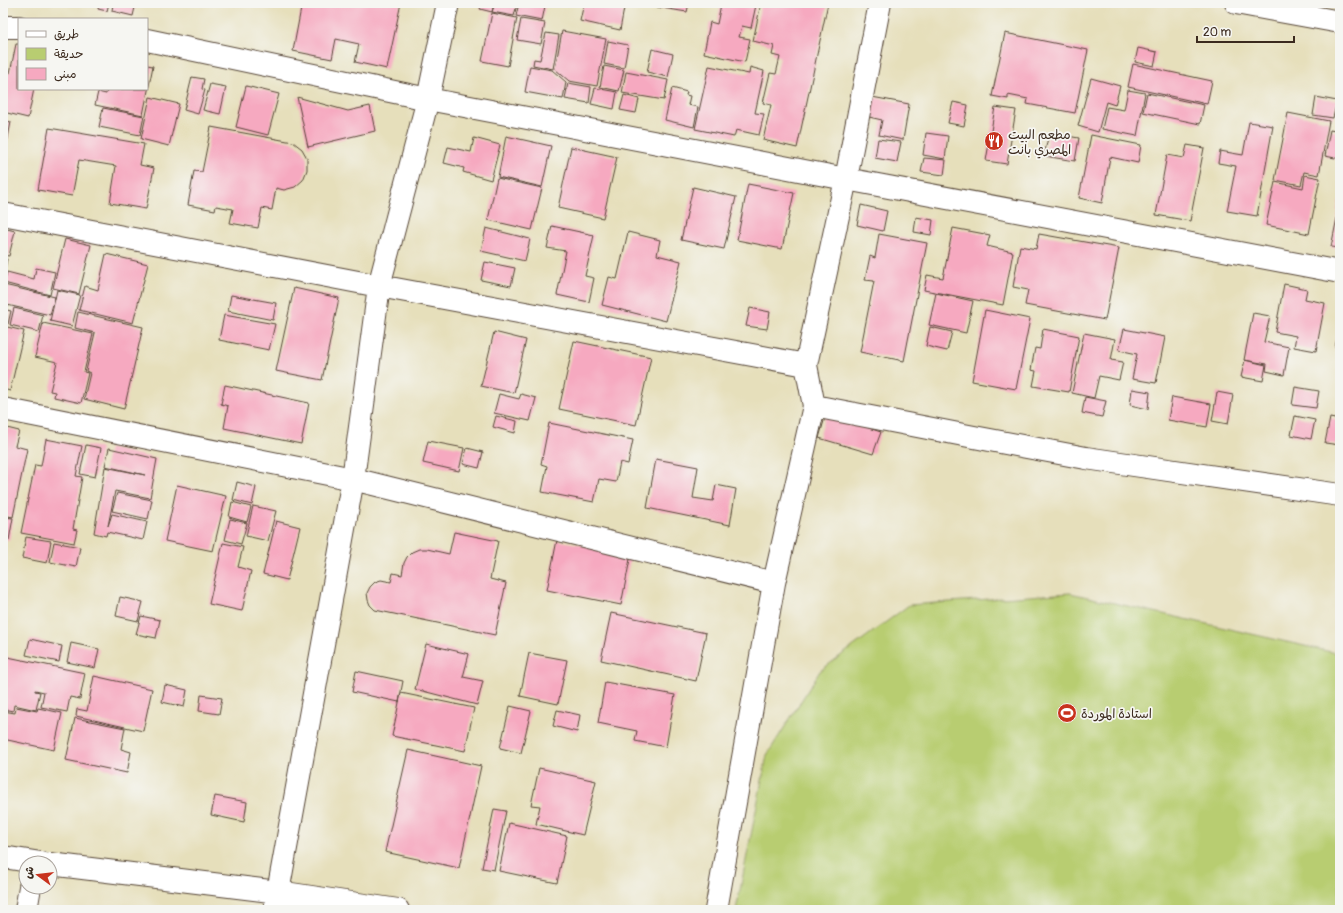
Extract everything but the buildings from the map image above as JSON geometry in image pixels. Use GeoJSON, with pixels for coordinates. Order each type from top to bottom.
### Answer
{"type":"FeatureCollection","features":[{"type":"Feature","properties":{"kind":"street"},"geometry":{"type":"LineString","coordinates":[[277,901],[353,479],[379,286],[428,99],[448,3]]}},
{"type":"Feature","properties":{"kind":"street"},"geometry":{"type":"LineString","coordinates":[[716,910],[774,583],[814,406],[806,365],[846,179],[880,3]]}},
{"type":"Feature","properties":{"kind":"street"},"geometry":{"type":"LineString","coordinates":[[1236,3],[1340,22]]}},
{"type":"Feature","properties":{"kind":"street"},"geometry":{"type":"LineString","coordinates":[[3,27],[18,27]]}},
{"type":"Feature","properties":{"kind":"street"},"geometry":{"type":"LineString","coordinates":[[148,40],[428,99],[1340,272]]}},
{"type":"Feature","properties":{"kind":"street"},"geometry":{"type":"LineString","coordinates":[[3,214],[379,286],[806,365]]}},
{"type":"Feature","properties":{"kind":"street"},"geometry":{"type":"LineString","coordinates":[[814,406],[1086,458],[1340,495]]}},
{"type":"Feature","properties":{"kind":"street"},"geometry":{"type":"LineString","coordinates":[[3,409],[353,479],[774,583]]}},
{"type":"Feature","properties":{"kind":"street"},"geometry":{"type":"LineString","coordinates":[[3,857],[18,859]]}},
{"type":"Feature","properties":{"kind":"street"},"geometry":{"type":"LineString","coordinates":[[58,866],[277,901],[398,910]]}},
{"type":"Feature","properties":{"kind":"street"},"geometry":{"type":"LineString","coordinates":[[26,910],[29,895]]}},
{"type":"Feature","properties":{"kind":"green space","name":"استادة الموردة"},"geometry":{"type":"Polygon","coordinates":[[[1070,593],[1340,654],[1340,910],[736,910],[767,755],[820,671],[909,605],[1070,593]]]}},
{"type":"Feature","properties":{"kind":"place","name":"مطعم البيت المصري بانت"},"geometry":{"type":"Point","coordinates":[994,141]}},
{"type":"Feature","properties":{"kind":"place","name":"استادة الموردة"},"geometry":{"type":"Point","coordinates":[1067,713]}}]}
